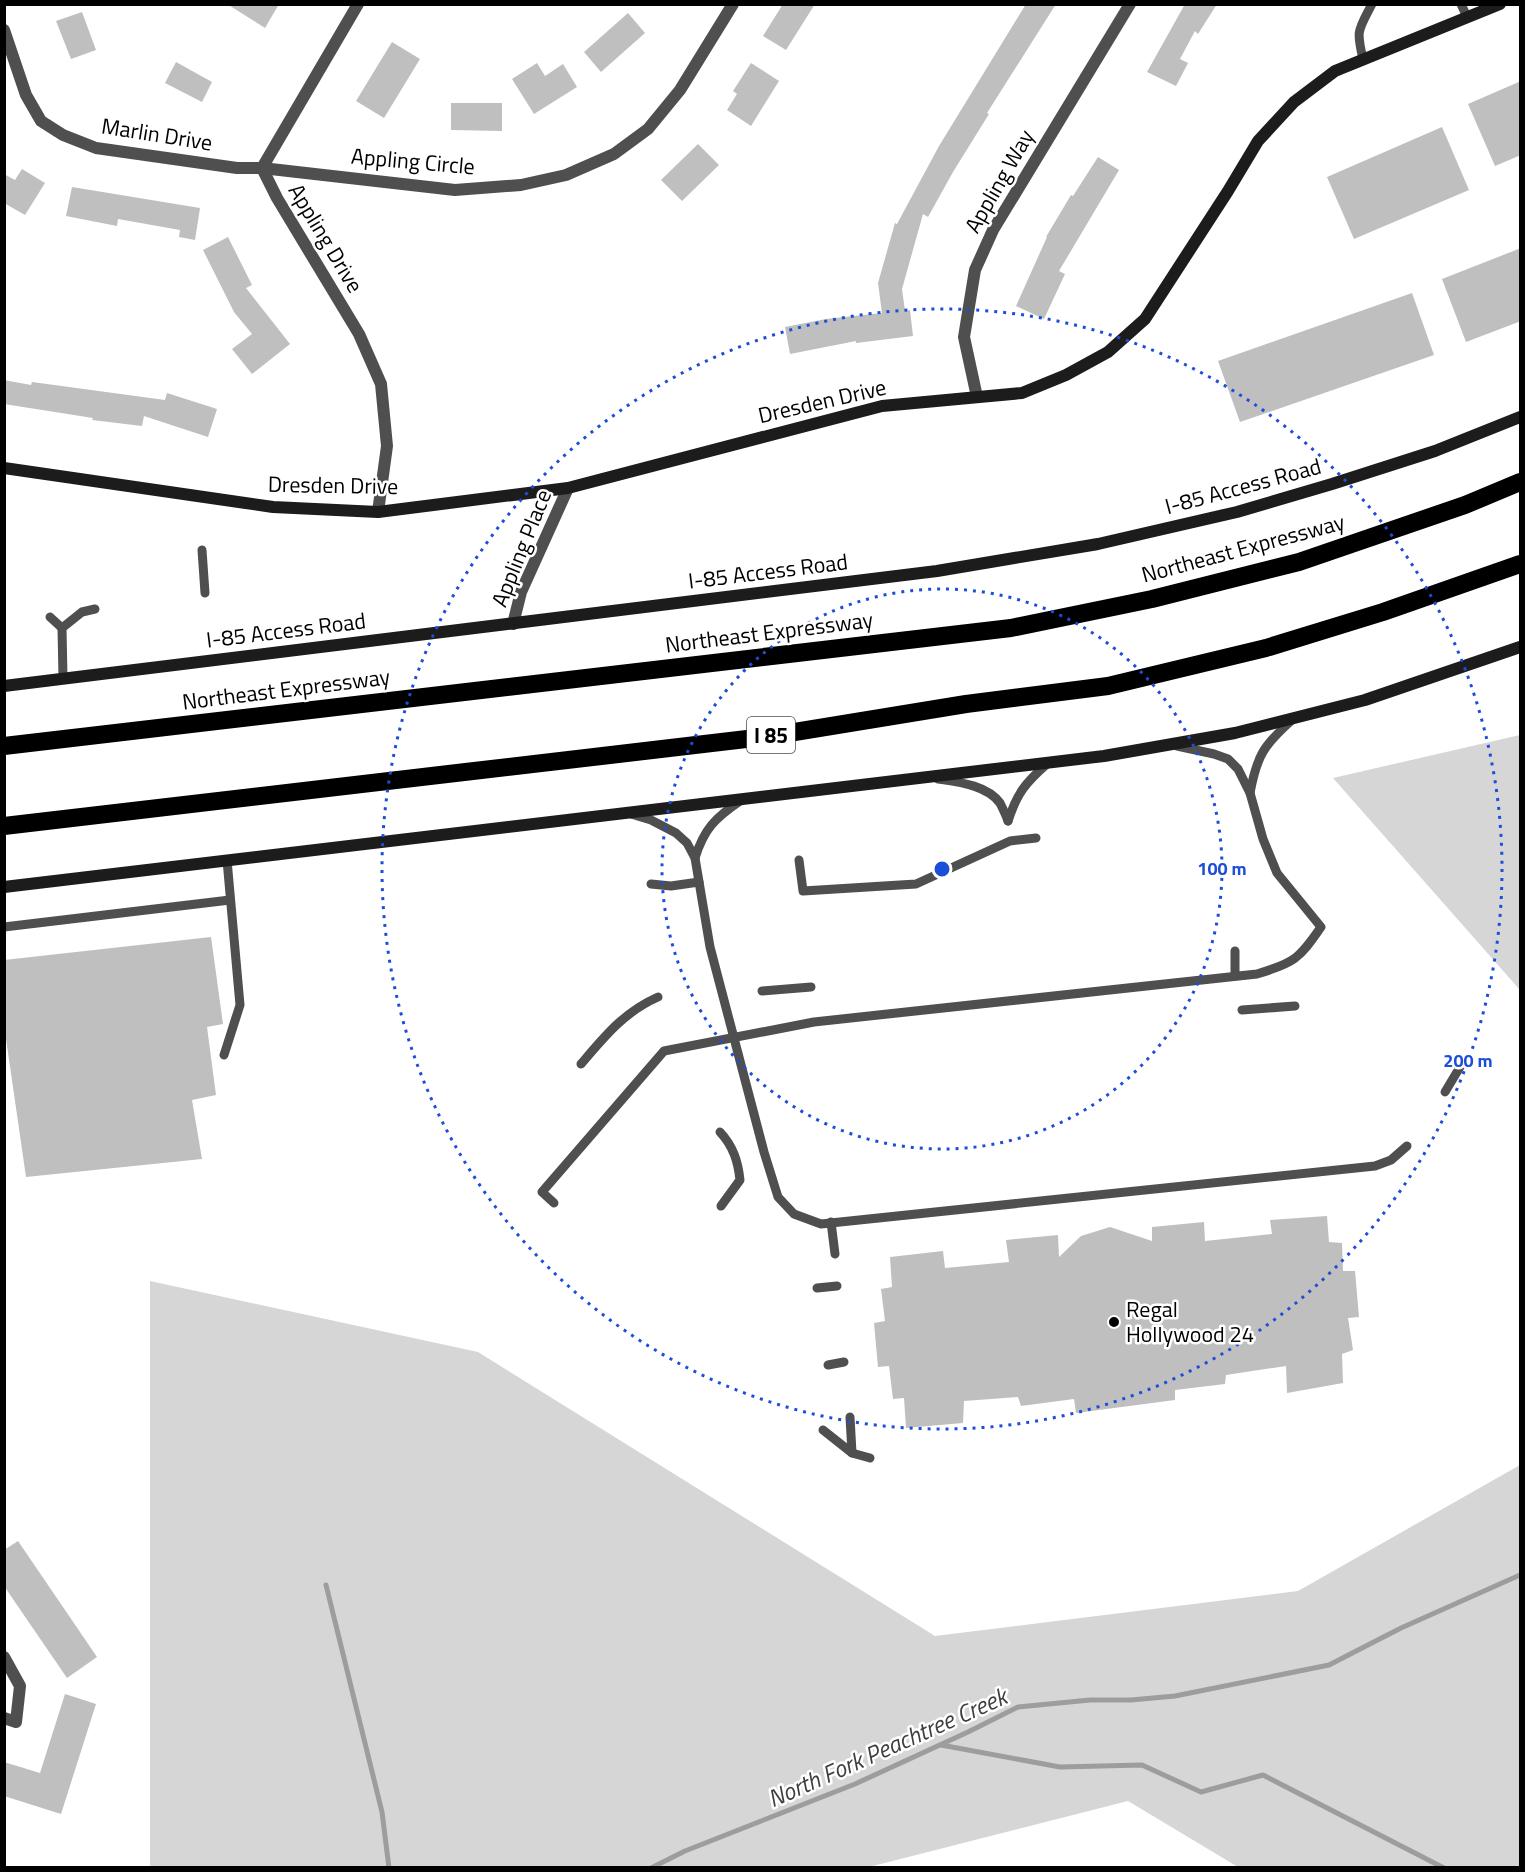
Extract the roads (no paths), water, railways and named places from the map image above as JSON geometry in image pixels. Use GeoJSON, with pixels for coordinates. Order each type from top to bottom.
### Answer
{"type":"FeatureCollection","features":[{"type":"Feature","properties":{"kind":"highway","name":"Northeast Expressway"},"geometry":{"type":"LineString","coordinates":[[4,746],[1011,628],[1152,599],[1299,562],[1465,505],[1521,482]]}},
{"type":"Feature","properties":{"kind":"highway","name":"I 85"},"geometry":{"type":"LineString","coordinates":[[4,826],[764,736],[966,704],[1108,686],[1266,648],[1383,612],[1521,564]]}},
{"type":"Feature","properties":{"kind":"main road","name":"Dresden Drive"},"geometry":{"type":"LineString","coordinates":[[4,468],[273,507],[378,512],[568,488],[882,406],[1022,393],[1066,375],[1108,352],[1144,319],[1258,141],[1294,102],[1335,71],[1500,4]]}},
{"type":"Feature","properties":{"kind":"main road","name":"I-85 Access Road"},"geometry":{"type":"LineString","coordinates":[[4,686],[937,571],[1098,544],[1237,512],[1332,484],[1435,451],[1521,417]]}},
{"type":"Feature","properties":{"kind":"main road"},"geometry":{"type":"LineString","coordinates":[[4,887],[1048,763],[1169,744],[1235,733],[1365,700],[1521,647]]}},
{"type":"Feature","properties":{"kind":"street","name":"Appling Drive"},"geometry":{"type":"LineString","coordinates":[[358,4],[262,168],[277,198],[359,334],[381,384],[387,446],[378,512]]}},
{"type":"Feature","properties":{"kind":"street","name":"Appling Circle"},"geometry":{"type":"LineString","coordinates":[[262,168],[455,190],[521,185],[566,175],[614,154],[648,129],[680,90],[733,4]]}},
{"type":"Feature","properties":{"kind":"street","name":"Appling Way"},"geometry":{"type":"LineString","coordinates":[[977,397],[964,337],[975,270],[993,230],[1130,4]]}},
{"type":"Feature","properties":{"kind":"street","name":"Marlin Drive"},"geometry":{"type":"LineString","coordinates":[[4,30],[26,95],[41,121],[63,135],[96,148],[237,168],[262,168]]}},
{"type":"Feature","properties":{"kind":"street","name":"Appling Place"},"geometry":{"type":"LineString","coordinates":[[513,624],[521,592],[568,488]]}},
{"type":"Feature","properties":{"kind":"street"},"geometry":{"type":"LineString","coordinates":[[4,1657],[20,1686],[16,1722],[4,1718]]}},
{"type":"Feature","properties":{"kind":"lane"},"geometry":{"type":"LineString","coordinates":[[1362,59],[1357,38],[1359,28],[1372,4]]}},
{"type":"Feature","properties":{"kind":"lane"},"geometry":{"type":"LineString","coordinates":[[1461,4],[1467,17]]}},
{"type":"Feature","properties":{"kind":"lane"},"geometry":{"type":"LineString","coordinates":[[202,550],[205,593]]}},
{"type":"Feature","properties":{"kind":"lane"},"geometry":{"type":"LineString","coordinates":[[62,628],[82,612],[95,609]]}},
{"type":"Feature","properties":{"kind":"lane"},"geometry":{"type":"LineString","coordinates":[[50,617],[62,628],[63,678]]}},
{"type":"Feature","properties":{"kind":"lane"},"geometry":{"type":"LineString","coordinates":[[1250,793],[1254,771],[1265,746],[1294,718]]}},
{"type":"Feature","properties":{"kind":"lane"},"geometry":{"type":"LineString","coordinates":[[554,1203],[542,1192],[664,1051],[814,1022],[1257,974],[1287,965],[1305,950],[1321,927],[1277,873],[1263,839],[1250,793],[1238,769],[1228,759],[1214,753],[1169,744]]}},
{"type":"Feature","properties":{"kind":"lane"},"geometry":{"type":"LineString","coordinates":[[930,777],[984,790],[999,802],[1008,821],[1019,792],[1027,781],[1048,763]]}},
{"type":"Feature","properties":{"kind":"lane"},"geometry":{"type":"LineString","coordinates":[[695,858],[700,840],[712,822],[743,799]]}},
{"type":"Feature","properties":{"kind":"lane"},"geometry":{"type":"LineString","coordinates":[[626,812],[651,820],[676,833],[687,843],[695,858],[710,947],[764,1152],[778,1197],[794,1214],[821,1224],[1375,1166],[1392,1160],[1407,1146]]}},
{"type":"Feature","properties":{"kind":"lane"},"geometry":{"type":"LineString","coordinates":[[799,860],[803,891],[911,884],[1010,842],[1036,838]]}},
{"type":"Feature","properties":{"kind":"lane"},"geometry":{"type":"LineString","coordinates":[[224,1055],[240,1005],[227,860]]}},
{"type":"Feature","properties":{"kind":"lane"},"geometry":{"type":"LineString","coordinates":[[651,884],[671,886],[699,882]]}},
{"type":"Feature","properties":{"kind":"lane"},"geometry":{"type":"LineString","coordinates":[[4,927],[230,900]]}},
{"type":"Feature","properties":{"kind":"lane"},"geometry":{"type":"LineString","coordinates":[[1235,951],[1235,976]]}},
{"type":"Feature","properties":{"kind":"lane"},"geometry":{"type":"LineString","coordinates":[[762,991],[811,987]]}},
{"type":"Feature","properties":{"kind":"lane"},"geometry":{"type":"LineString","coordinates":[[581,1064],[615,1025],[639,1005],[658,997]]}},
{"type":"Feature","properties":{"kind":"lane"},"geometry":{"type":"LineString","coordinates":[[1242,1010],[1295,1006]]}},
{"type":"Feature","properties":{"kind":"lane"},"geometry":{"type":"LineString","coordinates":[[1445,1092],[1462,1062]]}},
{"type":"Feature","properties":{"kind":"lane"},"geometry":{"type":"LineString","coordinates":[[720,1132],[730,1143],[739,1164],[740,1180],[722,1206]]}},
{"type":"Feature","properties":{"kind":"lane"},"geometry":{"type":"LineString","coordinates":[[831,1222],[834,1254]]}},
{"type":"Feature","properties":{"kind":"lane"},"geometry":{"type":"LineString","coordinates":[[817,1288],[837,1286]]}},
{"type":"Feature","properties":{"kind":"lane"},"geometry":{"type":"LineString","coordinates":[[828,1365],[844,1362]]}},
{"type":"Feature","properties":{"kind":"lane"},"geometry":{"type":"LineString","coordinates":[[850,1417],[852,1453]]}},
{"type":"Feature","properties":{"kind":"lane"},"geometry":{"type":"LineString","coordinates":[[823,1430],[852,1453],[870,1458]]}},
{"type":"Feature","properties":{"kind":"waterway","name":"North Fork Peachtree Creek"},"geometry":{"type":"LineString","coordinates":[[651,1868],[685,1851],[855,1784],[1018,1707],[1090,1700],[1131,1700],[1175,1696],[1329,1665],[1401,1628],[1520,1575]]}},
{"type":"Feature","properties":{"kind":"waterway"},"geometry":{"type":"LineString","coordinates":[[326,1585],[382,1812],[389,1868]]}},
{"type":"Feature","properties":{"kind":"waterway"},"geometry":{"type":"LineString","coordinates":[[941,1745],[1060,1767],[1142,1765],[1201,1792],[1263,1775],[1444,1868]]}},
{"type":"Feature","properties":{"kind":"place","name":"Regal Hollywood 24"},"geometry":{"type":"Point","coordinates":[1114,1322]}}]}
